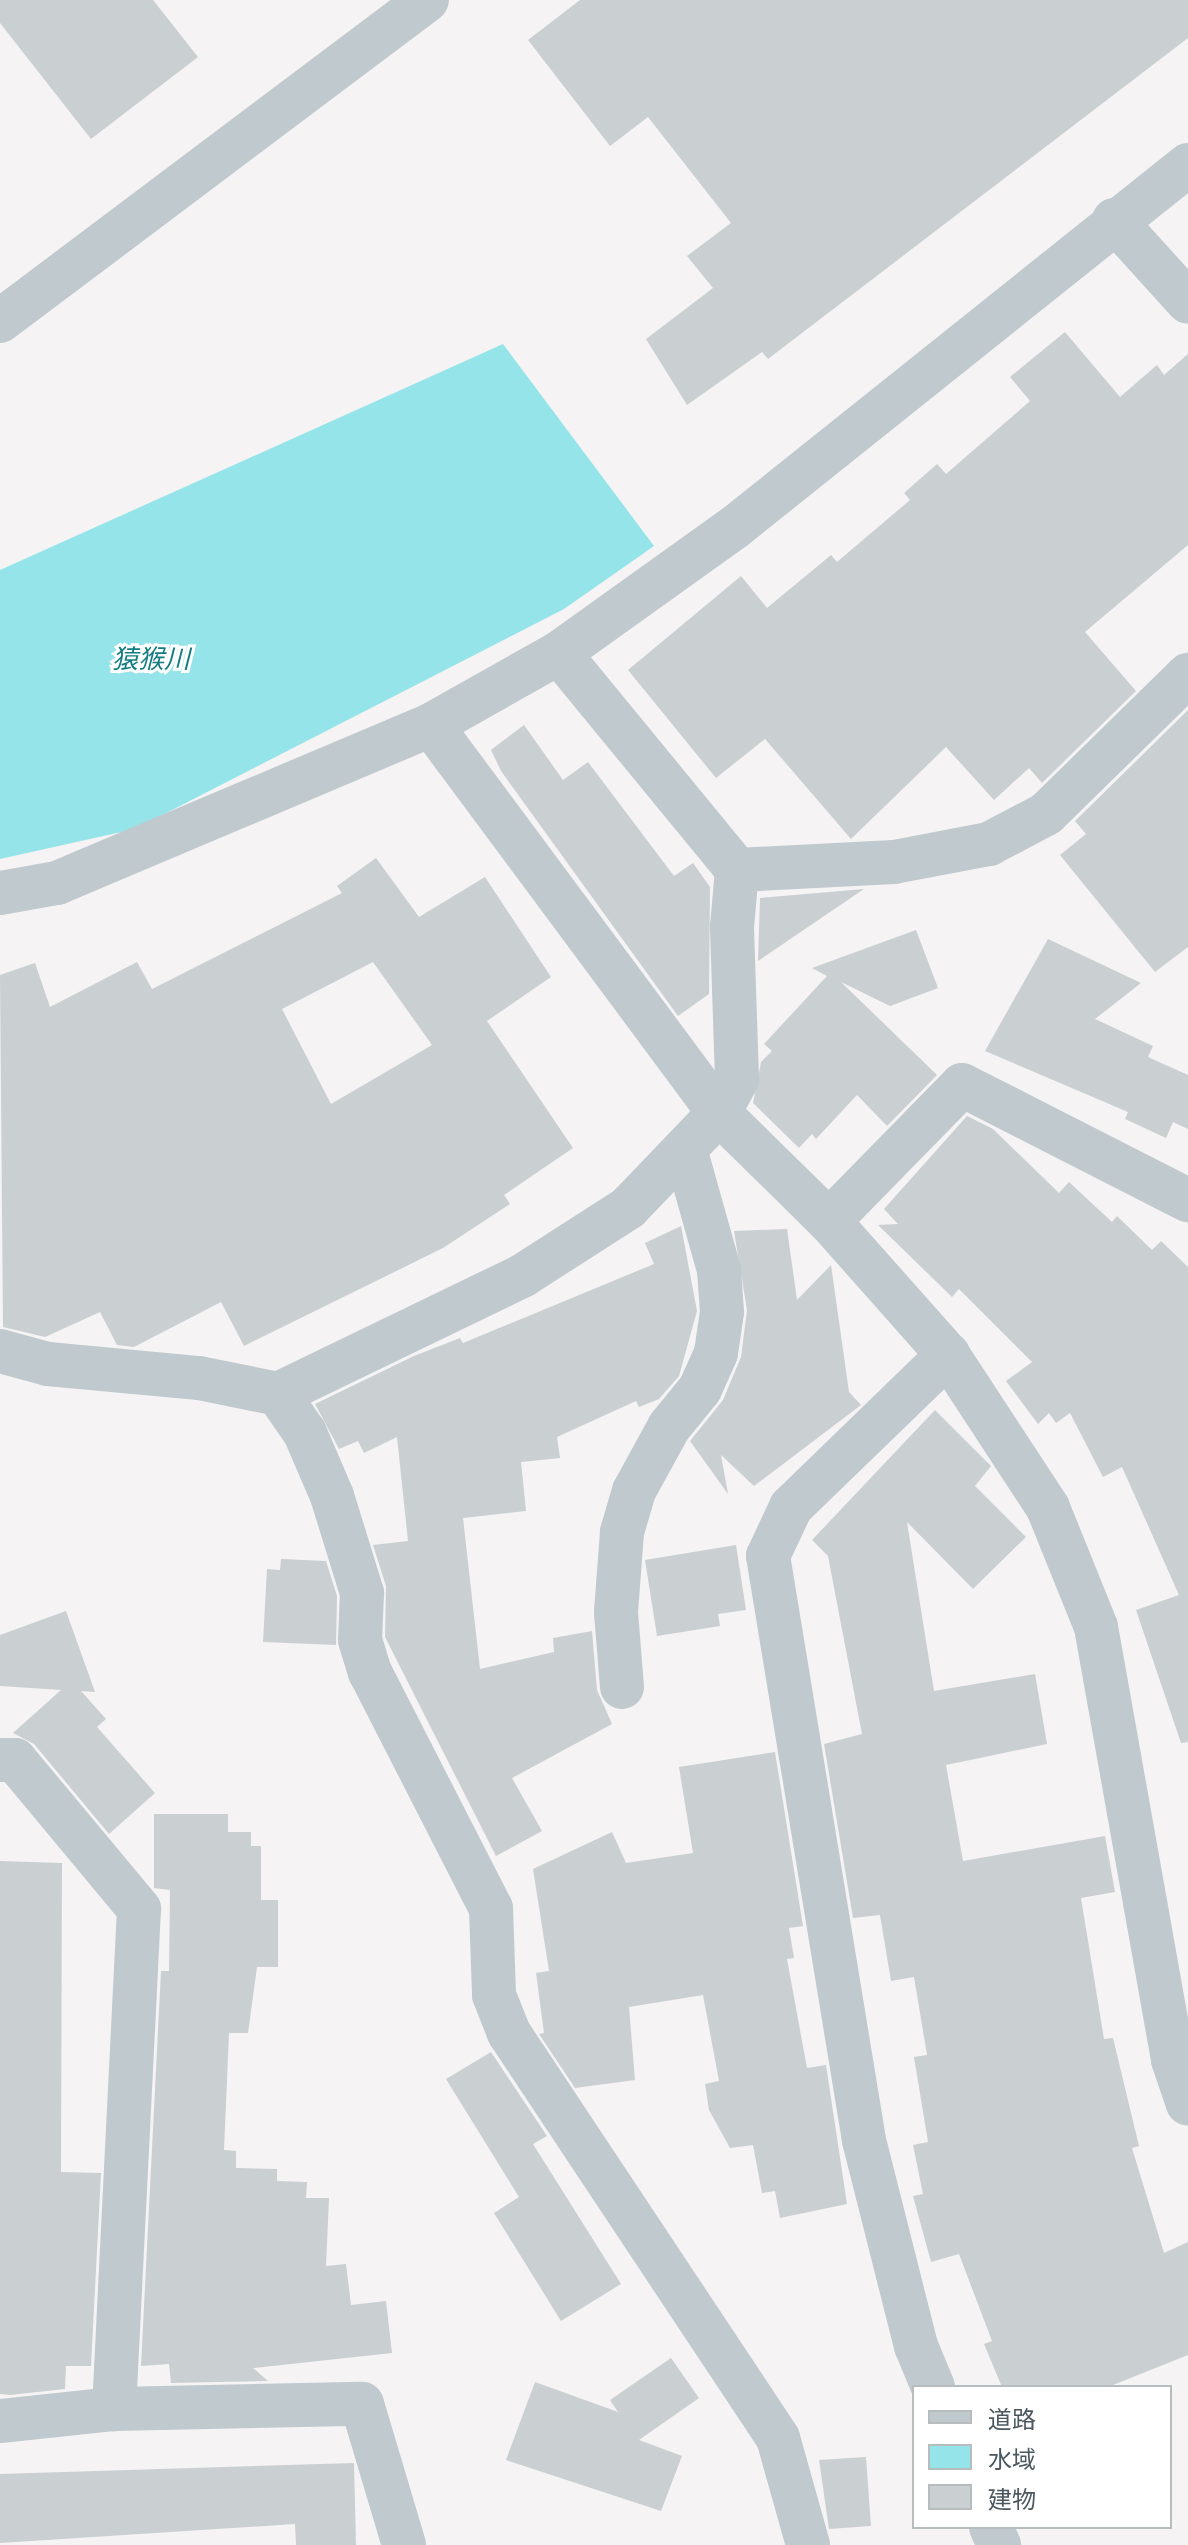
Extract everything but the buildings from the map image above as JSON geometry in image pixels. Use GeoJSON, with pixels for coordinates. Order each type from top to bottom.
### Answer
{"type":"FeatureCollection","features":[{"type":"Feature","properties":{"kind":"street"},"geometry":{"type":"LineString","coordinates":[[0,321],[427,0]]}},
{"type":"Feature","properties":{"kind":"street"},"geometry":{"type":"LineString","coordinates":[[0,893],[57,883],[431,725],[559,653],[735,527],[1114,220],[1188,165]]}},
{"type":"Feature","properties":{"kind":"street"},"geometry":{"type":"LineString","coordinates":[[1114,220],[1188,302]]}},
{"type":"Feature","properties":{"kind":"street"},"geometry":{"type":"LineString","coordinates":[[0,1351],[48,1364],[199,1378],[278,1394],[522,1276],[628,1208],[719,1113],[737,1079],[732,927],[737,870],[559,653]]}},
{"type":"Feature","properties":{"kind":"street"},"geometry":{"type":"LineString","coordinates":[[737,870],[894,862],[989,844],[1046,814],[1188,675]]}},
{"type":"Feature","properties":{"kind":"street"},"geometry":{"type":"LineString","coordinates":[[431,725],[719,1113],[829,1221],[948,1355],[1048,1508],[1096,1627],[1173,2060],[1188,2104]]}},
{"type":"Feature","properties":{"kind":"street"},"geometry":{"type":"LineString","coordinates":[[829,1221],[962,1085],[1188,1200]]}},
{"type":"Feature","properties":{"kind":"street"},"geometry":{"type":"LineString","coordinates":[[622,1687],[616,1612],[622,1532],[634,1491],[705,1377],[722,1312],[719,1270],[685,1149]]}},
{"type":"Feature","properties":{"kind":"street"},"geometry":{"type":"LineString","coordinates":[[932,2385],[916,2346],[864,2140],[768,1556],[791,1507],[948,1355]]}},
{"type":"Feature","properties":{"kind":"street"},"geometry":{"type":"LineString","coordinates":[[278,1394],[305,1433],[332,1496],[362,1593],[360,1640],[370,1672],[491,1908],[494,1995],[509,2033],[778,2438],[808,2545]]}},
{"type":"Feature","properties":{"kind":"street"},"geometry":{"type":"LineString","coordinates":[[0,1760],[15,1760],[139,1909],[114,2409]]}},
{"type":"Feature","properties":{"kind":"street"},"geometry":{"type":"LineString","coordinates":[[0,2421],[114,2409],[362,2404],[404,2545]]}},
{"type":"Feature","properties":{"kind":"water","name":"猿猴川"},"geometry":{"type":"Polygon","coordinates":[[[503,344],[654,546],[564,609],[135,829],[0,859],[0,570],[503,344]]]}}]}
